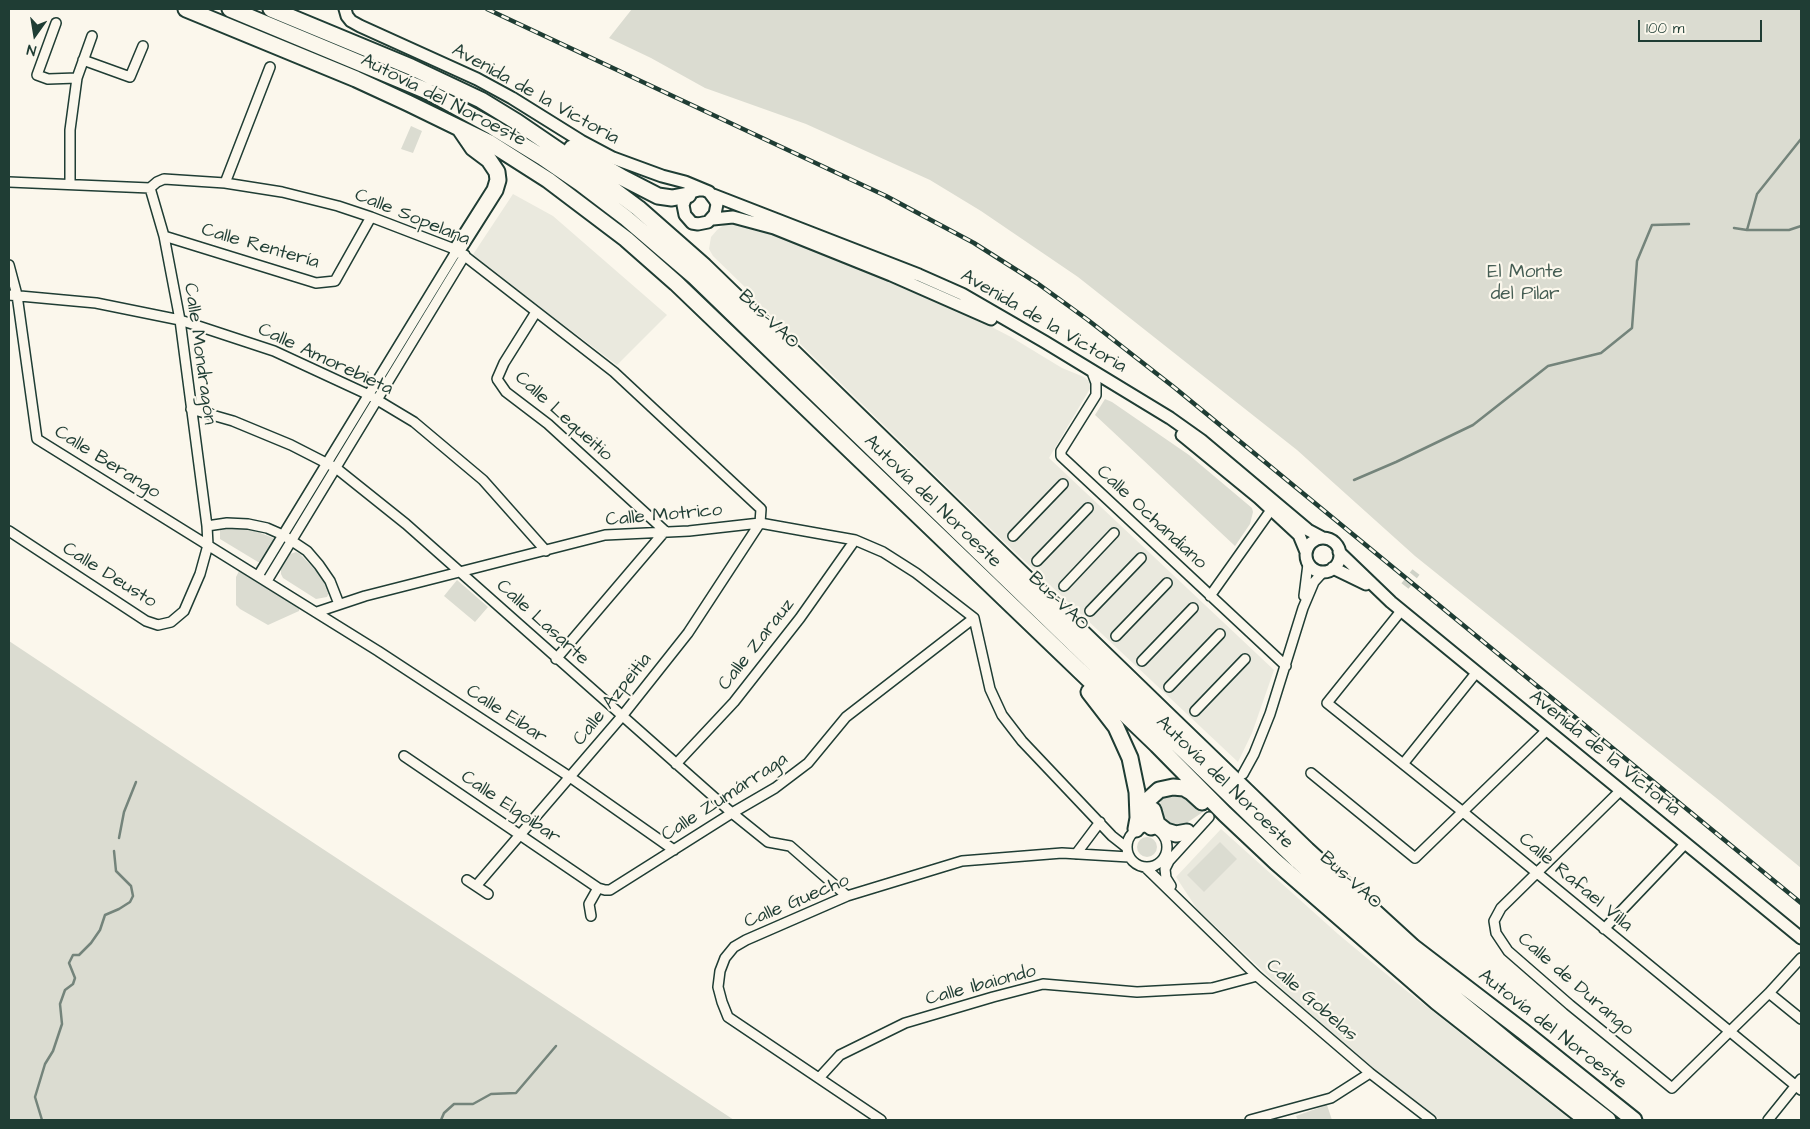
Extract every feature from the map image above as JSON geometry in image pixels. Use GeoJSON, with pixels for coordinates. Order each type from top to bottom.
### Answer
{"type":"FeatureCollection","features":[{"type":"Feature","properties":{"kind":"highway","name":"Autovía del Noroeste"},"geometry":{"type":"LineString","coordinates":[[186,9],[356,79],[490,143],[548,180],[610,227],[683,290],[1157,745],[1225,814],[1276,862],[1437,1002],[1587,1120]]}},
{"type":"Feature","properties":{"kind":"highway","name":"Bus-VAO"},"geometry":{"type":"LineString","coordinates":[[230,9],[427,91],[534,152],[580,183],[626,218],[695,276],[1298,861],[1403,956],[1513,1046],[1608,1120]]}},
{"type":"Feature","properties":{"kind":"highway","name":"Autovía del Noroeste"},"geometry":{"type":"LineString","coordinates":[[271,9],[426,74],[480,100],[517,122],[591,172],[638,208],[678,242],[1307,850],[1413,947],[1634,1120]]}},
{"type":"Feature","properties":{"kind":"highway"},"geometry":{"type":"LineString","coordinates":[[517,122],[538,127],[652,193],[665,197],[685,197]]}},
{"type":"Feature","properties":{"kind":"highway"},"geometry":{"type":"LineString","coordinates":[[459,128],[473,148],[489,160],[498,176],[495,190],[461,253]]}},
{"type":"Feature","properties":{"kind":"highway"},"geometry":{"type":"LineString","coordinates":[[1068,660],[1073,676],[1100,704],[1116,727],[1130,758],[1138,818],[1133,832]]}},
{"type":"Feature","properties":{"kind":"highway"},"geometry":{"type":"LineString","coordinates":[[1152,827],[1147,816],[1149,799],[1159,790],[1173,786],[1184,788],[1206,805],[1225,814]]}},
{"type":"Feature","properties":{"kind":"highway"},"geometry":{"type":"LineString","coordinates":[[1166,789],[1156,798],[1153,809],[1155,820],[1160,827],[1168,832],[1176,834],[1192,831]]}},
{"type":"Feature","properties":{"kind":"street","name":"Avenida de la Victoria"},"geometry":{"type":"LineString","coordinates":[[345,9],[347,16],[360,26],[482,82],[613,158],[662,176],[685,182],[708,193],[919,275],[962,294],[1054,347],[1170,418],[1201,440],[1308,530],[1323,538]]}},
{"type":"Feature","properties":{"kind":"street"},"geometry":{"type":"LineString","coordinates":[[56,22],[37,74],[48,79],[76,78]]}},
{"type":"Feature","properties":{"kind":"street"},"geometry":{"type":"LineString","coordinates":[[70,184],[70,130],[76,78],[92,36]]}},
{"type":"Feature","properties":{"kind":"street"},"geometry":{"type":"LineString","coordinates":[[83,60],[130,77],[143,46]]}},
{"type":"Feature","properties":{"kind":"street"},"geometry":{"type":"LineString","coordinates":[[225,183],[270,68]]}},
{"type":"Feature","properties":{"kind":"street","name":"Avenida de la Victoria"},"geometry":{"type":"LineString","coordinates":[[662,176],[680,187],[685,197]]}},
{"type":"Feature","properties":{"kind":"street","name":"Calle Sopelana"},"geometry":{"type":"LineString","coordinates":[[9,182],[150,188],[164,179],[225,183],[292,194],[338,206],[371,217],[461,253],[614,372],[761,509],[760,524]]}},
{"type":"Feature","properties":{"kind":"street","name":"Calle Mondragón"},"geometry":{"type":"LineString","coordinates":[[150,188],[164,236],[180,320],[208,545]]}},
{"type":"Feature","properties":{"kind":"street"},"geometry":{"type":"LineString","coordinates":[[695,190],[708,193],[717,204],[716,214],[713,219],[698,224],[688,220],[683,210],[685,197],[695,190]]}},
{"type":"Feature","properties":{"kind":"street","name":"Avenida de la Victoria"},"geometry":{"type":"LineString","coordinates":[[713,219],[728,216],[740,218],[768,225],[816,244],[980,313],[1093,376],[1135,401],[1172,428],[1258,498],[1299,535],[1306,552]]}},
{"type":"Feature","properties":{"kind":"street","name":"Calle Rentería"},"geometry":{"type":"LineString","coordinates":[[164,236],[316,282],[335,281],[371,217]]}},
{"type":"Feature","properties":{"kind":"street"},"geometry":{"type":"LineString","coordinates":[[267,581],[292,541],[332,466],[461,253]]}},
{"type":"Feature","properties":{"kind":"street","name":"Calle Berango"},"geometry":{"type":"LineString","coordinates":[[9,265],[37,439],[208,545]]}},
{"type":"Feature","properties":{"kind":"street","name":"Calle Amorebieta"},"geometry":{"type":"LineString","coordinates":[[13,295],[96,303],[180,320],[274,351],[373,398],[414,422],[483,480],[546,550]]}},
{"type":"Feature","properties":{"kind":"street","name":"Calle Lequeitio"},"geometry":{"type":"LineString","coordinates":[[536,312],[504,363],[497,379],[506,392],[548,424],[665,531]]}},
{"type":"Feature","properties":{"kind":"street","name":"Calle Ochandiano"},"geometry":{"type":"LineString","coordinates":[[1093,376],[1096,383],[1096,395],[1061,451],[1061,456],[1286,666]]}},
{"type":"Feature","properties":{"kind":"street","name":"Calle Lasarte"},"geometry":{"type":"LineString","coordinates":[[191,410],[233,421],[291,445],[332,466],[406,524],[732,813],[768,842],[790,846],[847,896]]}},
{"type":"Feature","properties":{"kind":"street"},"geometry":{"type":"LineString","coordinates":[[258,576],[283,535],[332,466]]}},
{"type":"Feature","properties":{"kind":"street"},"geometry":{"type":"LineString","coordinates":[[1013,536],[1063,484]]}},
{"type":"Feature","properties":{"kind":"street"},"geometry":{"type":"LineString","coordinates":[[1037,561],[1088,508]]}},
{"type":"Feature","properties":{"kind":"street"},"geometry":{"type":"LineString","coordinates":[[1210,596],[1271,510]]}},
{"type":"Feature","properties":{"kind":"street"},"geometry":{"type":"LineString","coordinates":[[207,526],[227,523],[248,524],[267,528],[283,535],[307,552],[319,565],[330,581],[339,604]]}},
{"type":"Feature","properties":{"kind":"street","name":"Calle Motrico"},"geometry":{"type":"LineString","coordinates":[[317,612],[365,596],[605,535],[689,531],[760,524],[855,540],[883,552],[916,573],[974,618]]}},
{"type":"Feature","properties":{"kind":"street","name":"Calle Azpeitia"},"geometry":{"type":"LineString","coordinates":[[476,886],[623,715],[688,632],[760,524]]}},
{"type":"Feature","properties":{"kind":"street","name":"Calle Deusto"},"geometry":{"type":"LineString","coordinates":[[9,531],[146,621],[158,625],[171,622],[184,611],[200,574],[208,545]]}},
{"type":"Feature","properties":{"kind":"street"},"geometry":{"type":"LineString","coordinates":[[556,658],[665,531]]}},
{"type":"Feature","properties":{"kind":"street"},"geometry":{"type":"LineString","coordinates":[[1064,586],[1114,533]]}},
{"type":"Feature","properties":{"kind":"street"},"geometry":{"type":"LineString","coordinates":[[1243,774],[1263,733],[1303,608],[1314,582],[1338,561],[1338,548],[1332,541],[1323,538],[1312,542],[1306,552],[1308,564],[1303,608]]}},
{"type":"Feature","properties":{"kind":"street","name":"Calle Zarauz"},"geometry":{"type":"LineString","coordinates":[[676,764],[734,702],[800,618],[855,540]]}},
{"type":"Feature","properties":{"kind":"street","name":"Calle Eibar"},"geometry":{"type":"LineString","coordinates":[[208,545],[317,612],[570,777],[674,850]]}},
{"type":"Feature","properties":{"kind":"street","name":"Avenida de la Victoria"},"geometry":{"type":"LineString","coordinates":[[1339,552],[1401,611],[1801,938]]}},
{"type":"Feature","properties":{"kind":"street"},"geometry":{"type":"LineString","coordinates":[[1090,612],[1141,558]]}},
{"type":"Feature","properties":{"kind":"street"},"geometry":{"type":"LineString","coordinates":[[1308,564],[1315,570],[1328,570]]}},
{"type":"Feature","properties":{"kind":"street","name":"Avenida de la Victoria"},"geometry":{"type":"LineString","coordinates":[[1328,570],[1365,584],[1385,597]]}},
{"type":"Feature","properties":{"kind":"street"},"geometry":{"type":"LineString","coordinates":[[1116,636],[1167,583]]}},
{"type":"Feature","properties":{"kind":"street"},"geometry":{"type":"LineString","coordinates":[[1142,661],[1193,608]]}},
{"type":"Feature","properties":{"kind":"street","name":"Calle Rafael Villa"},"geometry":{"type":"LineString","coordinates":[[1401,611],[1327,703],[1464,812],[1730,1032],[1800,1085]]}},
{"type":"Feature","properties":{"kind":"street"},"geometry":{"type":"LineString","coordinates":[[974,618],[990,689],[1002,715],[1022,741],[1113,834],[1119,836],[1133,832],[1141,827],[1152,827],[1162,833],[1167,844],[1160,872],[1166,886]]}},
{"type":"Feature","properties":{"kind":"street","name":"Calle Zumárraga"},"geometry":{"type":"LineString","coordinates":[[598,888],[610,890],[775,788],[808,763],[846,717],[974,618]]}},
{"type":"Feature","properties":{"kind":"street"},"geometry":{"type":"LineString","coordinates":[[1169,687],[1220,634]]}},
{"type":"Feature","properties":{"kind":"street"},"geometry":{"type":"LineString","coordinates":[[1195,711],[1246,658]]}},
{"type":"Feature","properties":{"kind":"street"},"geometry":{"type":"LineString","coordinates":[[1403,764],[1476,673]]}},
{"type":"Feature","properties":{"kind":"street"},"geometry":{"type":"LineString","coordinates":[[1311,773],[1415,858],[1548,730]]}},
{"type":"Feature","properties":{"kind":"street","name":"Calle Elgoibar"},"geometry":{"type":"LineString","coordinates":[[404,756],[598,888]]}},
{"type":"Feature","properties":{"kind":"street","name":"Calle de Durango"},"geometry":{"type":"LineString","coordinates":[[1621,790],[1501,908],[1494,921],[1496,933],[1508,951],[1570,1005],[1672,1088],[1730,1032]]}},
{"type":"Feature","properties":{"kind":"street"},"geometry":{"type":"LineString","coordinates":[[1103,825],[1112,836],[1126,847],[1129,857],[1145,867],[1155,865],[1163,859],[1192,831]]}},
{"type":"Feature","properties":{"kind":"street"},"geometry":{"type":"LineString","coordinates":[[1076,854],[1103,825]]}},
{"type":"Feature","properties":{"kind":"street"},"geometry":{"type":"LineString","coordinates":[[1165,838],[1176,838],[1192,831]]}},
{"type":"Feature","properties":{"kind":"street","name":"Calle Gobelas"},"geometry":{"type":"LineString","coordinates":[[1177,897],[1166,878],[1165,869],[1192,831]]}},
{"type":"Feature","properties":{"kind":"street"},"geometry":{"type":"LineString","coordinates":[[1126,847],[1133,832]]}},
{"type":"Feature","properties":{"kind":"street"},"geometry":{"type":"LineString","coordinates":[[1604,929],[1686,843]]}},
{"type":"Feature","properties":{"kind":"street","name":"Calle Guecho"},"geometry":{"type":"LineString","coordinates":[[881,1120],[728,1017],[718,987],[720,971],[730,953],[746,940],[847,896],[962,861],[1062,853],[1129,857]]}},
{"type":"Feature","properties":{"kind":"street","name":"Calle Gobelas"},"geometry":{"type":"LineString","coordinates":[[1145,867],[1257,976],[1370,1073],[1431,1120]]}},
{"type":"Feature","properties":{"kind":"street"},"geometry":{"type":"LineString","coordinates":[[467,880],[488,894]]}},
{"type":"Feature","properties":{"kind":"street"},"geometry":{"type":"LineString","coordinates":[[591,916],[589,904],[598,888]]}},
{"type":"Feature","properties":{"kind":"street"},"geometry":{"type":"LineString","coordinates":[[1730,1032],[1801,958]]}},
{"type":"Feature","properties":{"kind":"street","name":"Calle Ibaiondo"},"geometry":{"type":"LineString","coordinates":[[819,1078],[840,1055],[905,1023],[1043,984],[1137,992],[1212,988],[1257,976]]}},
{"type":"Feature","properties":{"kind":"street"},"geometry":{"type":"LineString","coordinates":[[1769,993],[1801,1019]]}},
{"type":"Feature","properties":{"kind":"street"},"geometry":{"type":"LineString","coordinates":[[1250,1120],[1332,1098],[1370,1073]]}},
{"type":"Feature","properties":{"kind":"street"},"geometry":{"type":"LineString","coordinates":[[1768,1120],[1800,1085]]}},
{"type":"Feature","properties":{"kind":"shaded area"},"geometry":{"type":"Polygon","coordinates":[[[513,194],[553,216],[667,315],[617,365],[472,256],[513,194]]]}},
{"type":"Feature","properties":{"kind":"shaded area"},"geometry":{"type":"Polygon","coordinates":[[[725,224],[752,227],[785,238],[955,308],[1011,337],[1062,368],[1084,377],[1091,383],[1091,387],[1049,458],[1274,670],[1252,733],[1238,762],[1000,538],[750,295],[748,290],[713,256],[709,249],[711,237],[725,224]]]}},
{"type":"Feature","properties":{"kind":"shaded area"},"geometry":{"type":"Polygon","coordinates":[[[1221,829],[1338,934],[1403,988],[1571,1120],[1440,1120],[1331,1035],[1197,909],[1176,877],[1221,829]]]}},
{"type":"Feature","properties":{"kind":"green space","name":"El Monte del Pilar"},"geometry":{"type":"Polygon","coordinates":[[[632,9],[1801,9],[1801,868],[1415,556],[1297,450],[1078,277],[981,211],[930,180],[806,124],[705,88],[651,58],[609,38],[632,9]]]}},
{"type":"Feature","properties":{"kind":"green space"},"geometry":{"type":"Polygon","coordinates":[[[411,126],[422,131],[413,153],[401,149],[411,126]]]}},
{"type":"Feature","properties":{"kind":"green space"},"geometry":{"type":"Polygon","coordinates":[[[1105,399],[1189,455],[1252,508],[1250,524],[1235,546],[1095,415],[1105,399]]]}},
{"type":"Feature","properties":{"kind":"green space"},"geometry":{"type":"Polygon","coordinates":[[[224,528],[247,529],[258,532],[273,538],[275,544],[261,562],[258,562],[220,539],[220,530],[224,528]]]}},
{"type":"Feature","properties":{"kind":"green space"},"geometry":{"type":"Polygon","coordinates":[[[296,552],[319,574],[328,590],[327,597],[316,599],[283,578],[281,569],[290,554],[296,552]]]}},
{"type":"Feature","properties":{"kind":"green space"},"geometry":{"type":"Polygon","coordinates":[[[239,571],[299,608],[299,611],[268,625],[240,609],[236,605],[236,577],[239,571]]]}},
{"type":"Feature","properties":{"kind":"green space"},"geometry":{"type":"Polygon","coordinates":[[[457,580],[488,607],[475,622],[444,596],[457,580]]]}},
{"type":"Feature","properties":{"kind":"green space"},"geometry":{"type":"Polygon","coordinates":[[[9,641],[197,766],[734,1120],[9,1120],[9,641]]]}},
{"type":"Feature","properties":{"kind":"green space"},"geometry":{"type":"Polygon","coordinates":[[[1176,792],[1191,799],[1203,812],[1185,824],[1174,827],[1163,822],[1159,811],[1161,800],[1165,796],[1176,792]]]}},
{"type":"Feature","properties":{"kind":"green space"},"geometry":{"type":"Polygon","coordinates":[[[1147,837],[1154,840],[1157,847],[1154,854],[1147,857],[1140,854],[1137,847],[1140,840],[1147,837]]]}},
{"type":"Feature","properties":{"kind":"green space"},"geometry":{"type":"Polygon","coordinates":[[[1220,842],[1237,859],[1204,892],[1187,875],[1220,842]]]}},
{"type":"Feature","properties":{"kind":"green space"},"geometry":{"type":"Polygon","coordinates":[[[1327,1105],[1332,1120],[1298,1120],[1296,1116],[1327,1105]]]}},
{"type":"Feature","properties":{"kind":"waterway"},"geometry":{"type":"LineString","coordinates":[[1734,228],[1747,230],[1757,194],[1801,139]]}},
{"type":"Feature","properties":{"kind":"waterway"},"geometry":{"type":"LineString","coordinates":[[1354,480],[1473,425],[1548,366],[1601,353],[1632,328],[1637,261],[1652,225],[1689,224]]}},
{"type":"Feature","properties":{"kind":"waterway"},"geometry":{"type":"LineString","coordinates":[[1747,230],[1789,230],[1801,226]]}},
{"type":"Feature","properties":{"kind":"waterway"},"geometry":{"type":"LineString","coordinates":[[119,838],[124,812],[136,782]]}},
{"type":"Feature","properties":{"kind":"waterway"},"geometry":{"type":"LineString","coordinates":[[42,1120],[35,1097],[45,1064],[53,1051],[62,1024],[60,1004],[65,990],[73,984],[75,978],[69,963],[73,955],[79,955],[91,943],[100,930],[105,915],[130,902],[133,896],[131,886],[116,871],[114,851]]}},
{"type":"Feature","properties":{"kind":"waterway"},"geometry":{"type":"LineString","coordinates":[[441,1120],[444,1113],[454,1104],[473,1104],[491,1094],[516,1093],[556,1046]]}},
{"type":"Feature","properties":{"kind":"tunnel"},"geometry":{"type":"LineString","coordinates":[[1405,586],[1416,572]]}},
{"type":"Feature","properties":{"kind":"railway"},"geometry":{"type":"LineString","coordinates":[[487,9],[886,196],[974,243],[1037,283],[1175,388],[1801,903]]}}]}
